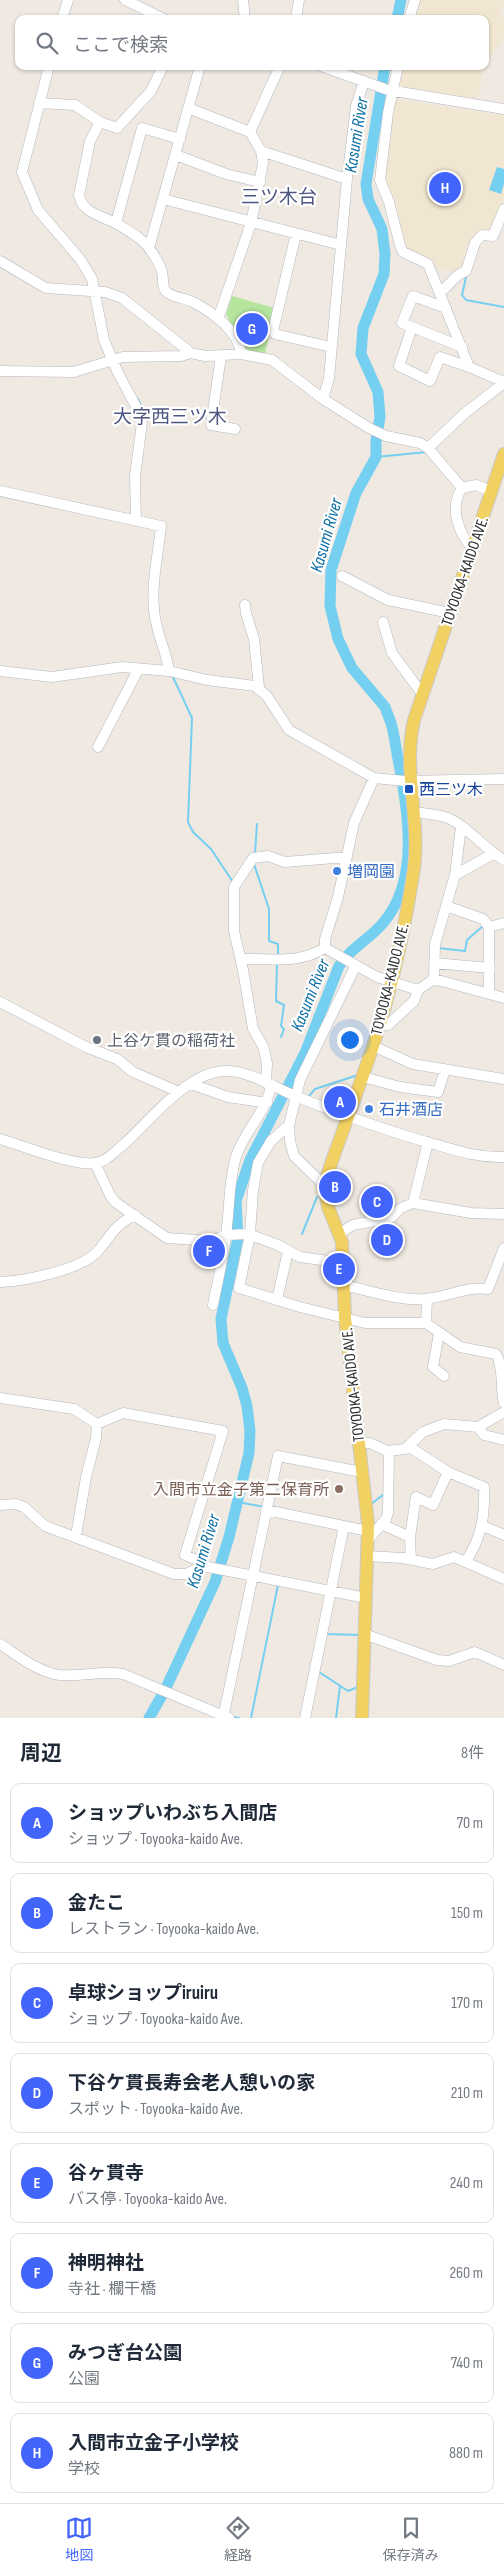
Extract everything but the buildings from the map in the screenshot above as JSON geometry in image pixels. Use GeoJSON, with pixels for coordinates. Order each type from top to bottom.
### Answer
{"type":"FeatureCollection","features":[{"type":"Feature","properties":{"kind":"main road","name":"TOYOOKA-KAIDO AVE."},"geometry":{"type":"LineString","coordinates":[[362,1718],[368,1535],[344,1318],[343,1263],[340,1233],[328,1207],[324,1185],[363,1077],[379,1026],[391,982],[414,874],[417,841],[415,812],[408,781],[409,741],[504,454]]}},
{"type":"Feature","properties":{"kind":"street"},"geometry":{"type":"LineString","coordinates":[[63,15],[68,0]]}},
{"type":"Feature","properties":{"kind":"street"},"geometry":{"type":"LineString","coordinates":[[125,0],[156,15]]}},
{"type":"Feature","properties":{"kind":"street"},"geometry":{"type":"LineString","coordinates":[[243,0],[245,15]]}},
{"type":"Feature","properties":{"kind":"street"},"geometry":{"type":"LineString","coordinates":[[297,15],[299,0]]}},
{"type":"Feature","properties":{"kind":"street"},"geometry":{"type":"LineString","coordinates":[[410,15],[415,0]]}},
{"type":"Feature","properties":{"kind":"street"},"geometry":{"type":"LineString","coordinates":[[48,70],[22,172],[38,210],[83,264],[92,280],[104,340],[112,360],[139,412],[142,423],[136,476],[136,521]]}},
{"type":"Feature","properties":{"kind":"street"},"geometry":{"type":"LineString","coordinates":[[39,103],[74,105],[100,122],[117,128],[151,91],[161,70]]}},
{"type":"Feature","properties":{"kind":"street"},"geometry":{"type":"LineString","coordinates":[[149,248],[199,70]]}},
{"type":"Feature","properties":{"kind":"street"},"geometry":{"type":"LineString","coordinates":[[250,132],[278,70]]}},
{"type":"Feature","properties":{"kind":"street"},"geometry":{"type":"LineString","coordinates":[[332,70],[390,91],[504,109]]}},
{"type":"Feature","properties":{"kind":"street"},"geometry":{"type":"LineString","coordinates":[[397,70],[390,91],[380,180],[389,202],[403,252],[428,264],[441,292],[469,367]]}},
{"type":"Feature","properties":{"kind":"street"},"geometry":{"type":"LineString","coordinates":[[323,399],[328,378],[356,106],[367,82]]}},
{"type":"Feature","properties":{"kind":"street"},"geometry":{"type":"LineString","coordinates":[[188,108],[250,132],[261,151],[263,163],[251,223],[218,319]]}},
{"type":"Feature","properties":{"kind":"street"},"geometry":{"type":"LineString","coordinates":[[100,122],[90,141],[79,195],[85,209],[116,223],[138,237],[149,248],[162,272],[164,289],[167,293],[193,303],[218,319],[235,337],[241,354]]}},
{"type":"Feature","properties":{"kind":"street"},"geometry":{"type":"LineString","coordinates":[[121,122],[180,138]]}},
{"type":"Feature","properties":{"kind":"street"},"geometry":{"type":"LineString","coordinates":[[116,223],[142,128]]}},
{"type":"Feature","properties":{"kind":"street"},"geometry":{"type":"LineString","coordinates":[[261,151],[347,179]]}},
{"type":"Feature","properties":{"kind":"street"},"geometry":{"type":"LineString","coordinates":[[176,155],[226,174],[260,182]]}},
{"type":"Feature","properties":{"kind":"street"},"geometry":{"type":"LineString","coordinates":[[163,199],[341,246]]}},
{"type":"Feature","properties":{"kind":"street"},"geometry":{"type":"LineString","coordinates":[[441,292],[458,275],[466,271],[475,243],[482,235],[493,236],[502,220],[504,209]]}},
{"type":"Feature","properties":{"kind":"street"},"geometry":{"type":"LineString","coordinates":[[296,234],[273,332],[331,347]]}},
{"type":"Feature","properties":{"kind":"street"},"geometry":{"type":"LineString","coordinates":[[0,261],[46,288],[94,291],[115,295],[130,303],[191,353]]}},
{"type":"Feature","properties":{"kind":"street"},"geometry":{"type":"LineString","coordinates":[[446,308],[413,296],[402,323],[462,347]]}},
{"type":"Feature","properties":{"kind":"street"},"geometry":{"type":"LineString","coordinates":[[412,328],[399,366],[430,381],[440,357],[504,382],[465,413],[430,449]]}},
{"type":"Feature","properties":{"kind":"street"},"geometry":{"type":"LineString","coordinates":[[0,371],[74,372],[124,357],[182,356],[191,353],[221,356],[241,354],[272,360],[323,399],[369,428],[386,436],[420,443],[430,449],[462,488]]}},
{"type":"Feature","properties":{"kind":"street"},"geometry":{"type":"LineString","coordinates":[[221,356],[212,425],[235,429]]}},
{"type":"Feature","properties":{"kind":"street"},"geometry":{"type":"LineString","coordinates":[[462,488],[476,485],[492,491]]}},
{"type":"Feature","properties":{"kind":"street"},"geometry":{"type":"LineString","coordinates":[[462,488],[455,507],[459,531],[473,549]]}},
{"type":"Feature","properties":{"kind":"street"},"geometry":{"type":"LineString","coordinates":[[0,491],[161,526],[154,607],[156,623],[167,657],[169,671]]}},
{"type":"Feature","properties":{"kind":"street"},"geometry":{"type":"LineString","coordinates":[[342,576],[388,600],[450,613]]}},
{"type":"Feature","properties":{"kind":"street"},"geometry":{"type":"LineString","coordinates":[[245,605],[254,639],[259,687],[289,730],[374,778],[387,781],[504,779]]}},
{"type":"Feature","properties":{"kind":"street"},"geometry":{"type":"LineString","coordinates":[[383,622],[392,653],[423,695]]}},
{"type":"Feature","properties":{"kind":"street"},"geometry":{"type":"LineString","coordinates":[[0,670],[52,677],[115,667],[169,671],[207,680],[259,687]]}},
{"type":"Feature","properties":{"kind":"street"},"geometry":{"type":"LineString","coordinates":[[98,747],[138,670]]}},
{"type":"Feature","properties":{"kind":"street"},"geometry":{"type":"LineString","coordinates":[[374,778],[354,822],[347,857],[325,939],[331,950],[356,965],[391,982],[418,990]]}},
{"type":"Feature","properties":{"kind":"street"},"geometry":{"type":"LineString","coordinates":[[415,812],[450,819],[478,839],[493,854],[504,860]]}},
{"type":"Feature","properties":{"kind":"street"},"geometry":{"type":"LineString","coordinates":[[434,979],[435,944],[455,875],[461,827]]}},
{"type":"Feature","properties":{"kind":"street"},"geometry":{"type":"LineString","coordinates":[[455,875],[493,854]]}},
{"type":"Feature","properties":{"kind":"street"},"geometry":{"type":"LineString","coordinates":[[213,1305],[227,1235],[229,1188],[236,1158],[241,1144],[267,1103],[271,1086],[268,1063],[263,1046],[253,1029],[241,959],[234,932],[234,887],[253,858],[268,856],[291,862],[347,857]]}},
{"type":"Feature","properties":{"kind":"street"},"geometry":{"type":"LineString","coordinates":[[446,906],[483,919],[489,927],[490,968],[488,994]]}},
{"type":"Feature","properties":{"kind":"street"},"geometry":{"type":"LineString","coordinates":[[489,927],[504,924]]}},
{"type":"Feature","properties":{"kind":"street"},"geometry":{"type":"LineString","coordinates":[[241,959],[296,960],[331,950]]}},
{"type":"Feature","properties":{"kind":"street"},"geometry":{"type":"LineString","coordinates":[[434,963],[490,968]]}},
{"type":"Feature","properties":{"kind":"street"},"geometry":{"type":"LineString","coordinates":[[324,1185],[294,1156],[289,1126],[300,1080],[356,965]]}},
{"type":"Feature","properties":{"kind":"street"},"geometry":{"type":"LineString","coordinates":[[379,1026],[388,1026],[414,1001],[418,990],[434,979]]}},
{"type":"Feature","properties":{"kind":"street"},"geometry":{"type":"LineString","coordinates":[[434,979],[504,998]]}},
{"type":"Feature","properties":{"kind":"street"},"geometry":{"type":"LineString","coordinates":[[0,1002],[86,1047],[117,1059],[133,1072],[179,1092]]}},
{"type":"Feature","properties":{"kind":"street"},"geometry":{"type":"LineString","coordinates":[[373,1046],[414,1064],[504,1078]]}},
{"type":"Feature","properties":{"kind":"street"},"geometry":{"type":"LineString","coordinates":[[363,1077],[400,1087],[438,1092],[444,1070]]}},
{"type":"Feature","properties":{"kind":"street"},"geometry":{"type":"LineString","coordinates":[[0,1139],[79,1162],[95,1163],[110,1156],[179,1092],[204,1075],[227,1071],[243,1074],[349,1116],[428,1142],[478,1156],[504,1157]]}},
{"type":"Feature","properties":{"kind":"street"},"geometry":{"type":"LineString","coordinates":[[191,1084],[228,1097],[267,1103]]}},
{"type":"Feature","properties":{"kind":"street"},"geometry":{"type":"LineString","coordinates":[[289,1126],[268,1146],[258,1164],[253,1190],[249,1234],[239,1288],[366,1323],[426,1323],[460,1347],[496,1354],[502,1364],[504,1402]]}},
{"type":"Feature","properties":{"kind":"street"},"geometry":{"type":"LineString","coordinates":[[413,1202],[428,1142]]}},
{"type":"Feature","properties":{"kind":"street"},"geometry":{"type":"LineString","coordinates":[[95,1163],[110,1195],[167,1238],[200,1242],[211,1241],[227,1235],[249,1234],[278,1245],[300,1257],[343,1263]]}},
{"type":"Feature","properties":{"kind":"street"},"geometry":{"type":"LineString","coordinates":[[340,1233],[354,1225],[391,1218],[401,1208],[413,1202],[471,1213],[504,1214]]}},
{"type":"Feature","properties":{"kind":"street"},"geometry":{"type":"LineString","coordinates":[[0,1282],[72,1269],[84,1263],[97,1252],[122,1221],[135,1215]]}},
{"type":"Feature","properties":{"kind":"street"},"geometry":{"type":"LineString","coordinates":[[343,1285],[408,1299],[427,1299],[452,1294],[466,1288],[488,1289],[504,1248]]}},
{"type":"Feature","properties":{"kind":"street"},"geometry":{"type":"LineString","coordinates":[[277,1300],[288,1251]]}},
{"type":"Feature","properties":{"kind":"street"},"geometry":{"type":"LineString","coordinates":[[426,1323],[427,1299]]}},
{"type":"Feature","properties":{"kind":"street"},"geometry":{"type":"LineString","coordinates":[[439,1333],[433,1367],[444,1376]]}},
{"type":"Feature","properties":{"kind":"street"},"geometry":{"type":"LineString","coordinates":[[0,1398],[74,1409],[97,1424]]}},
{"type":"Feature","properties":{"kind":"street"},"geometry":{"type":"LineString","coordinates":[[359,1443],[370,1443],[389,1451],[408,1446],[423,1432],[444,1424],[478,1427],[504,1412]]}},
{"type":"Feature","properties":{"kind":"street"},"geometry":{"type":"LineString","coordinates":[[97,1424],[123,1413],[223,1431],[185,1556],[197,1560],[205,1566],[366,1598]]}},
{"type":"Feature","properties":{"kind":"street"},"geometry":{"type":"LineString","coordinates":[[76,1536],[97,1424]]}},
{"type":"Feature","properties":{"kind":"street"},"geometry":{"type":"LineString","coordinates":[[478,1427],[484,1434],[504,1440]]}},
{"type":"Feature","properties":{"kind":"street"},"geometry":{"type":"LineString","coordinates":[[408,1446],[448,1472],[484,1487],[483,1526],[479,1538],[466,1561]]}},
{"type":"Feature","properties":{"kind":"street"},"geometry":{"type":"LineString","coordinates":[[266,1510],[344,1526],[368,1535],[381,1524],[388,1513],[389,1451]]}},
{"type":"Feature","properties":{"kind":"street"},"geometry":{"type":"LineString","coordinates":[[0,1644],[32,1665],[54,1674],[108,1672],[152,1685],[225,1718],[252,1575],[278,1456],[362,1472]]}},
{"type":"Feature","properties":{"kind":"street"},"geometry":{"type":"LineString","coordinates":[[411,1560],[410,1537],[416,1497],[433,1505],[448,1472]]}},
{"type":"Feature","properties":{"kind":"street"},"geometry":{"type":"LineString","coordinates":[[0,1505],[16,1504],[24,1507],[45,1526],[76,1536],[140,1563],[174,1574],[186,1574],[205,1566]]}},
{"type":"Feature","properties":{"kind":"street"},"geometry":{"type":"LineString","coordinates":[[381,1524],[410,1537]]}},
{"type":"Feature","properties":{"kind":"street"},"geometry":{"type":"LineString","coordinates":[[304,1718],[344,1526]]}},
{"type":"Feature","properties":{"kind":"street"},"geometry":{"type":"LineString","coordinates":[[483,1526],[504,1535]]}},
{"type":"Feature","properties":{"kind":"street"},"geometry":{"type":"LineString","coordinates":[[367,1556],[433,1564],[454,1557],[504,1579]]}},
{"type":"Feature","properties":{"kind":"street"},"geometry":{"type":"LineString","coordinates":[[364,1634],[437,1660],[448,1661],[475,1652],[504,1665]]}},
{"type":"Feature","properties":{"kind":"shaded area"},"geometry":{"type":"Polygon","coordinates":[[[417,0],[504,0],[500,17],[504,19],[504,37],[489,58],[489,15],[412,15],[417,0]]]}},
{"type":"Feature","properties":{"kind":"shaded area"},"geometry":{"type":"Polygon","coordinates":[[[399,70],[483,70],[479,95],[475,99],[396,85],[399,70]]]}},
{"type":"Feature","properties":{"kind":"shaded area"},"geometry":{"type":"Polygon","coordinates":[[[397,99],[504,116],[504,197],[492,233],[481,231],[463,270],[456,273],[434,267],[409,253],[403,245],[382,179],[392,103],[397,99]]]}},
{"type":"Feature","properties":{"kind":"green space"},"geometry":{"type":"Polygon","coordinates":[[[232,296],[274,308],[265,355],[257,354],[244,347],[236,335],[226,314],[232,296]]]}},
{"type":"Feature","properties":{"kind":"water"},"geometry":{"type":"Polygon","coordinates":[[[497,167],[504,169],[504,184],[501,194],[489,190],[497,167]]]}},
{"type":"Feature","properties":{"kind":"waterway","name":"Kasumi River"},"geometry":{"type":"LineString","coordinates":[[398,15],[401,0]]}},
{"type":"Feature","properties":{"kind":"waterway","name":"Kasumi River"},"geometry":{"type":"LineString","coordinates":[[149,1718],[165,1690],[215,1582],[229,1537],[249,1453],[250,1431],[247,1406],[242,1388],[223,1343],[221,1319],[238,1238],[236,1201],[250,1160],[305,1053],[339,966],[349,954],[383,923],[395,906],[407,867],[408,825],[406,804],[391,723],[385,707],[352,668],[338,639],[330,606],[331,570],[356,493],[376,457],[376,441],[380,417],[378,392],[361,354],[363,328],[384,274],[385,254],[382,229],[368,199],[366,184],[384,70]]}},
{"type":"Feature","properties":{"kind":"waterway"},"geometry":{"type":"LineString","coordinates":[[466,277],[462,295],[466,300],[504,307]]}},
{"type":"Feature","properties":{"kind":"waterway"},"geometry":{"type":"LineString","coordinates":[[138,399],[142,408]]}},
{"type":"Feature","properties":{"kind":"waterway"},"geometry":{"type":"LineString","coordinates":[[376,457],[427,452]]}},
{"type":"Feature","properties":{"kind":"waterway"},"geometry":{"type":"LineString","coordinates":[[173,677],[192,718],[188,822],[193,832],[211,849],[233,882]]}},
{"type":"Feature","properties":{"kind":"waterway"},"geometry":{"type":"LineString","coordinates":[[255,854],[257,824]]}},
{"type":"Feature","properties":{"kind":"waterway"},"geometry":{"type":"LineString","coordinates":[[254,864],[269,909],[269,941],[278,944],[278,955]]}},
{"type":"Feature","properties":{"kind":"waterway"},"geometry":{"type":"LineString","coordinates":[[438,948],[465,951],[467,940],[483,926]]}},
{"type":"Feature","properties":{"kind":"waterway"},"geometry":{"type":"LineString","coordinates":[[277,962],[276,1001],[284,1005],[281,1026],[284,1029],[281,1037]]}},
{"type":"Feature","properties":{"kind":"waterway"},"geometry":{"type":"LineString","coordinates":[[309,1096],[315,1089],[358,1075]]}},
{"type":"Feature","properties":{"kind":"waterway"},"geometry":{"type":"LineString","coordinates":[[302,1234],[317,1197]]}},
{"type":"Feature","properties":{"kind":"waterway"},"geometry":{"type":"LineString","coordinates":[[370,1505],[384,1494]]}},
{"type":"Feature","properties":{"kind":"waterway"},"geometry":{"type":"LineString","coordinates":[[238,1502],[264,1507]]}},
{"type":"Feature","properties":{"kind":"waterway"},"geometry":{"type":"LineString","coordinates":[[251,1718],[278,1585]]}},
{"type":"Feature","properties":{"kind":"waterway"},"geometry":{"type":"LineString","coordinates":[[325,1634],[360,1635]]}},
{"type":"Feature","properties":{"kind":"waterway"},"geometry":{"type":"LineString","coordinates":[[319,1672],[348,1691],[358,1687]]}},
{"type":"Feature","properties":{"kind":"waterway"},"geometry":{"type":"LineString","coordinates":[[336,1718],[340,1686]]}},
{"type":"Feature","properties":{"kind":"waterway"},"geometry":{"type":"LineString","coordinates":[[232,1717],[239,1718]]}},
{"type":"Feature","properties":{"kind":"place","name":"入間市立金子小学校"},"geometry":{"type":"Point","coordinates":[445,188]}},
{"type":"Feature","properties":{"kind":"place","name":"みつぎ台公園"},"geometry":{"type":"Point","coordinates":[252,329]}},
{"type":"Feature","properties":{"kind":"place","name":"西三ツ木"},"geometry":{"type":"Point","coordinates":[409,789]}},
{"type":"Feature","properties":{"kind":"place","name":"増岡園"},"geometry":{"type":"Point","coordinates":[337,871]}},
{"type":"Feature","properties":{"kind":"place","name":"上谷ケ貫の稲荷社"},"geometry":{"type":"Point","coordinates":[97,1040]}},
{"type":"Feature","properties":{"kind":"place","name":"ショップいわぶち入間店"},"geometry":{"type":"Point","coordinates":[340,1102]}},
{"type":"Feature","properties":{"kind":"place","name":"石井酒店"},"geometry":{"type":"Point","coordinates":[369,1109]}},
{"type":"Feature","properties":{"kind":"place","name":"金たこ"},"geometry":{"type":"Point","coordinates":[335,1187]}},
{"type":"Feature","properties":{"kind":"place","name":"卓球ショップiruiru"},"geometry":{"type":"Point","coordinates":[377,1202]}},
{"type":"Feature","properties":{"kind":"place","name":"下谷ケ貫長寿会老人憩いの家"},"geometry":{"type":"Point","coordinates":[387,1240]}},
{"type":"Feature","properties":{"kind":"place","name":"神明神社"},"geometry":{"type":"Point","coordinates":[209,1251]}},
{"type":"Feature","properties":{"kind":"place","name":"谷ヶ貫寺"},"geometry":{"type":"Point","coordinates":[339,1269]}},
{"type":"Feature","properties":{"kind":"place","name":"入間市立金子第二保育所"},"geometry":{"type":"Point","coordinates":[339,1489]}},
{"type":"Feature","properties":{"kind":"district","name":"三ツ木台"},"geometry":{"type":"Point","coordinates":[279,196]}},
{"type":"Feature","properties":{"kind":"district","name":"大字西三ツ木"},"geometry":{"type":"Point","coordinates":[170,416]}}]}
